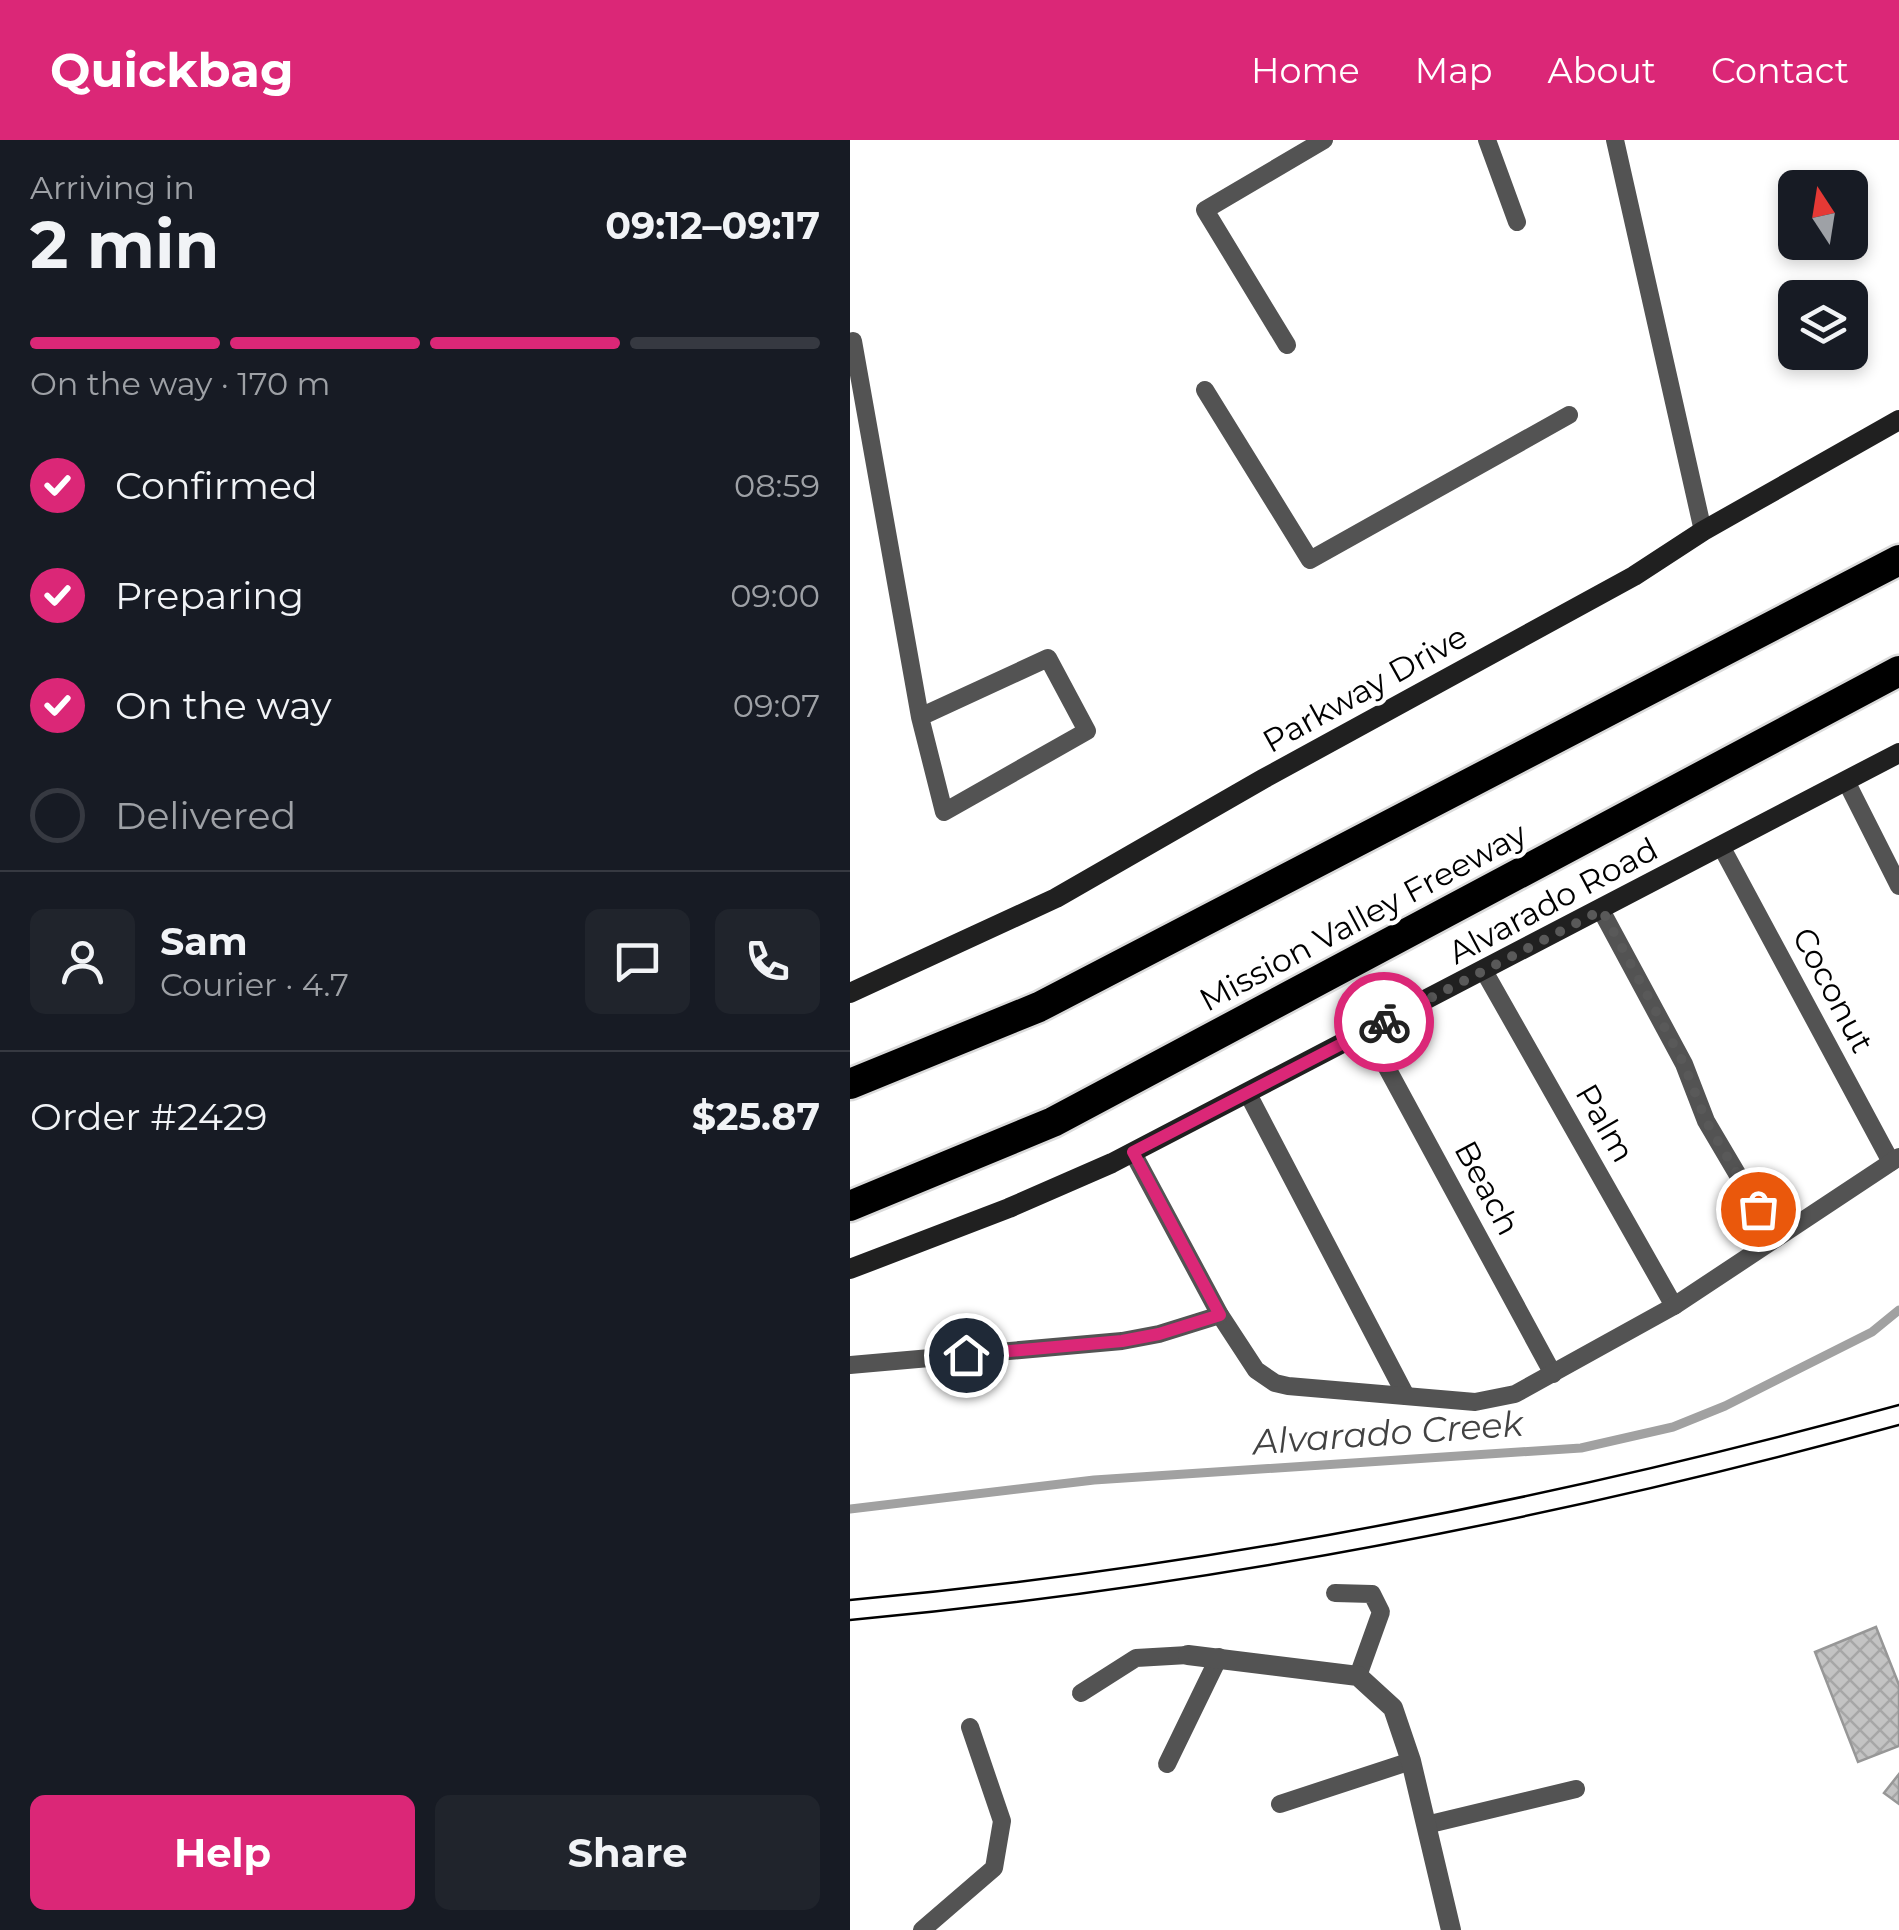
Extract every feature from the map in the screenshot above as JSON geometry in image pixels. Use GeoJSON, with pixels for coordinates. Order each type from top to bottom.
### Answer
{"type":"FeatureCollection","features":[{"type":"Feature","properties":{"kind":"highway","name":"Mission Valley Freeway"},"geometry":{"type":"LineString","coordinates":[[850,1084],[1040,1007],[1899,560]]}},
{"type":"Feature","properties":{"kind":"highway","name":"Mission Valley Freeway"},"geometry":{"type":"LineString","coordinates":[[850,1206],[1052,1122],[1899,670]]}},
{"type":"Feature","properties":{"kind":"street","name":"Parkway Drive"},"geometry":{"type":"LineString","coordinates":[[850,994],[1056,898],[1263,778],[1634,576],[1703,531],[1899,420]]}},
{"type":"Feature","properties":{"kind":"street","name":"Alvarado Road"},"geometry":{"type":"LineString","coordinates":[[850,1269],[1008,1208],[1133,1152],[1899,753]]}},
{"type":"Feature","properties":{"kind":"street"},"geometry":{"type":"LineString","coordinates":[[1188,1655],[1358,1676],[1393,1708],[1411,1760],[1451,1930]]}},
{"type":"Feature","properties":{"kind":"lane"},"geometry":{"type":"LineString","coordinates":[[1287,345],[1205,210],[1324,140]]}},
{"type":"Feature","properties":{"kind":"lane"},"geometry":{"type":"LineString","coordinates":[[1487,140],[1517,222]]}},
{"type":"Feature","properties":{"kind":"lane"},"geometry":{"type":"LineString","coordinates":[[1615,140],[1703,531]]}},
{"type":"Feature","properties":{"kind":"lane"},"geometry":{"type":"LineString","coordinates":[[854,342],[920,716],[944,812],[1087,731],[1048,658],[920,716]]}},
{"type":"Feature","properties":{"kind":"lane"},"geometry":{"type":"LineString","coordinates":[[1205,390],[1310,560],[1569,415]]}},
{"type":"Feature","properties":{"kind":"lane"},"geometry":{"type":"LineString","coordinates":[[1846,781],[1899,886]]}},
{"type":"Feature","properties":{"kind":"lane","name":"Coconut"},"geometry":{"type":"LineString","coordinates":[[1721,846],[1895,1160]]}},
{"type":"Feature","properties":{"kind":"lane"},"geometry":{"type":"LineString","coordinates":[[1602,910],[1684,1064],[1706,1121],[1776,1238]]}},
{"type":"Feature","properties":{"kind":"lane","name":"Palm"},"geometry":{"type":"LineString","coordinates":[[1484,971],[1674,1306]]}},
{"type":"Feature","properties":{"kind":"lane","name":"Beach"},"geometry":{"type":"LineString","coordinates":[[1367,1031],[1553,1374]]}},
{"type":"Feature","properties":{"kind":"lane"},"geometry":{"type":"LineString","coordinates":[[1248,1094],[1406,1396]]}},
{"type":"Feature","properties":{"kind":"lane"},"geometry":{"type":"LineString","coordinates":[[1133,1152],[1220,1315],[1256,1370],[1275,1382],[1454,1401],[1496,1400],[1553,1374],[1674,1306],[1895,1160]]}},
{"type":"Feature","properties":{"kind":"lane"},"geometry":{"type":"LineString","coordinates":[[850,1365],[1122,1341],[1220,1315]]}},
{"type":"Feature","properties":{"kind":"lane"},"geometry":{"type":"LineString","coordinates":[[1336,1593],[1372,1594],[1381,1612],[1358,1676]]}},
{"type":"Feature","properties":{"kind":"lane"},"geometry":{"type":"LineString","coordinates":[[1081,1693],[1136,1658],[1188,1655]]}},
{"type":"Feature","properties":{"kind":"lane"},"geometry":{"type":"LineString","coordinates":[[1167,1764],[1219,1656]]}},
{"type":"Feature","properties":{"kind":"lane"},"geometry":{"type":"LineString","coordinates":[[922,1930],[994,1868],[1002,1821],[970,1727]]}},
{"type":"Feature","properties":{"kind":"lane"},"geometry":{"type":"LineString","coordinates":[[1280,1804],[1411,1760]]}},
{"type":"Feature","properties":{"kind":"lane"},"geometry":{"type":"LineString","coordinates":[[1426,1825],[1576,1788]]}},
{"type":"Feature","properties":{"kind":"building"},"geometry":{"type":"Polygon","coordinates":[[[1876,1627],[1899,1685],[1899,1746],[1858,1762],[1815,1652],[1876,1627]]]}},
{"type":"Feature","properties":{"kind":"building"},"geometry":{"type":"Polygon","coordinates":[[[1899,1774],[1899,1804],[1884,1793],[1899,1774]]]}},
{"type":"Feature","properties":{"kind":"waterway","name":"Alvarado Creek"},"geometry":{"type":"LineString","coordinates":[[850,1509],[1094,1480],[1581,1448],[1673,1427],[1725,1406],[1872,1332],[1899,1310]]}},
{"type":"Feature","properties":{"kind":"tram line"},"geometry":{"type":"LineString","coordinates":[[850,1600],[1115,1569],[1379,1526],[1640,1471],[1899,1405]]}},
{"type":"Feature","properties":{"kind":"tram line"},"geometry":{"type":"LineString","coordinates":[[850,1620],[1115,1589],[1379,1545],[1640,1490],[1899,1425]]}},
{"type":"Feature","properties":{"kind":"way so far"},"geometry":{"type":"LineString","coordinates":[[1384,1022],[1602,910],[1684,1064],[1706,1121],[1758,1209]]}},
{"type":"Feature","properties":{"kind":"route"},"geometry":{"type":"LineString","coordinates":[[966,1355],[1122,1341],[1220,1315],[1133,1152],[1384,1022]]}}]}
